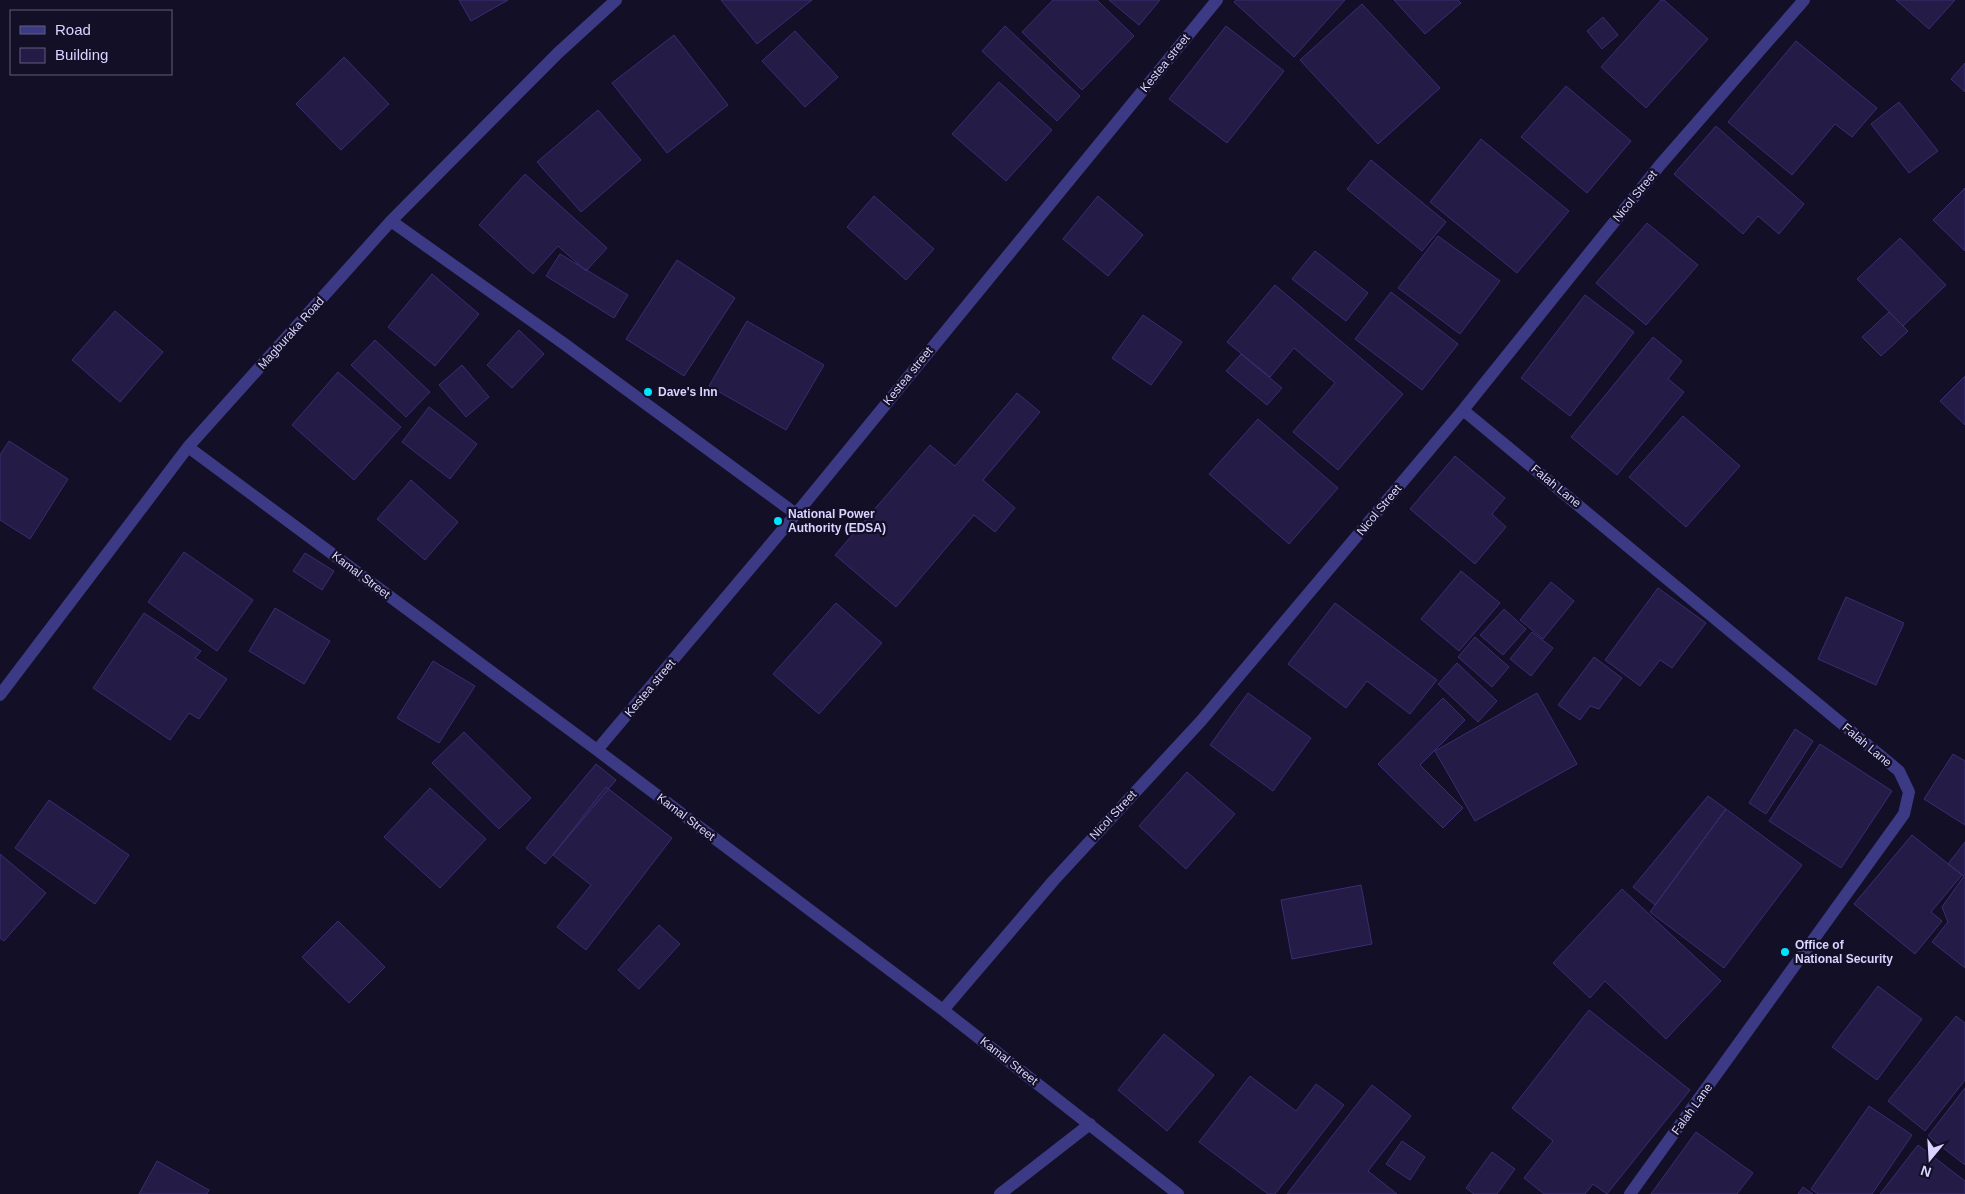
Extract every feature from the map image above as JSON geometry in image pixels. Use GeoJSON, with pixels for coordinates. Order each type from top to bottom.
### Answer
{"type":"FeatureCollection","features":[{"type":"Feature","properties":{"kind":"street","name":"Magburaka Road"},"geometry":{"type":"LineString","coordinates":[[0,695],[188,447],[391,221],[558,53],[616,0]]}},
{"type":"Feature","properties":{"kind":"street","name":"Kestea street"},"geometry":{"type":"LineString","coordinates":[[597,750],[796,514],[1217,0]]}},
{"type":"Feature","properties":{"kind":"street","name":"Nicol Street"},"geometry":{"type":"LineString","coordinates":[[943,1010],[1054,880],[1201,721],[1463,410],[1660,165],[1804,0]]}},
{"type":"Feature","properties":{"kind":"street"},"geometry":{"type":"LineString","coordinates":[[391,221],[563,343],[796,514]]}},
{"type":"Feature","properties":{"kind":"street","name":"Falah Lane"},"geometry":{"type":"LineString","coordinates":[[1463,410],[1899,771],[1909,792],[1904,814],[1630,1194]]}},
{"type":"Feature","properties":{"kind":"street","name":"Kamal Street"},"geometry":{"type":"LineString","coordinates":[[188,447],[597,750],[943,1010],[1178,1194]]}},
{"type":"Feature","properties":{"kind":"street"},"geometry":{"type":"LineString","coordinates":[[1000,1194],[1090,1124]]}},
{"type":"Feature","properties":{"kind":"building"},"geometry":{"type":"Polygon","coordinates":[[[459,0],[508,0],[471,21],[459,0]]]}},
{"type":"Feature","properties":{"kind":"building"},"geometry":{"type":"Polygon","coordinates":[[[721,0],[812,0],[757,44],[721,0]]]}},
{"type":"Feature","properties":{"kind":"building"},"geometry":{"type":"Polygon","coordinates":[[[1053,0],[1097,0],[1134,36],[1082,90],[1022,32],[1053,0]]]}},
{"type":"Feature","properties":{"kind":"building"},"geometry":{"type":"Polygon","coordinates":[[[1109,0],[1160,0],[1139,25],[1109,0]]]}},
{"type":"Feature","properties":{"kind":"building"},"geometry":{"type":"Polygon","coordinates":[[[1236,0],[1345,0],[1294,57],[1234,2],[1236,0]]]}},
{"type":"Feature","properties":{"kind":"building"},"geometry":{"type":"Polygon","coordinates":[[[1394,0],[1458,0],[1461,3],[1425,34],[1394,0]]]}},
{"type":"Feature","properties":{"kind":"building"},"geometry":{"type":"Polygon","coordinates":[[[1661,0],[1664,0],[1708,39],[1646,108],[1601,67],[1661,0]]]}},
{"type":"Feature","properties":{"kind":"building"},"geometry":{"type":"Polygon","coordinates":[[[1896,0],[1955,0],[1929,29],[1896,0]]]}},
{"type":"Feature","properties":{"kind":"building"},"geometry":{"type":"Polygon","coordinates":[[[1362,4],[1440,88],[1378,144],[1300,60],[1362,4]]]}},
{"type":"Feature","properties":{"kind":"building"},"geometry":{"type":"Polygon","coordinates":[[[1603,17],[1618,35],[1602,49],[1587,31],[1603,17]]]}},
{"type":"Feature","properties":{"kind":"building"},"geometry":{"type":"Polygon","coordinates":[[[1005,26],[1080,96],[1057,121],[982,51],[1005,26]]]}},
{"type":"Feature","properties":{"kind":"building"},"geometry":{"type":"Polygon","coordinates":[[[1226,26],[1284,71],[1227,143],[1169,99],[1226,26]]]}},
{"type":"Feature","properties":{"kind":"building"},"geometry":{"type":"Polygon","coordinates":[[[795,31],[838,77],[805,107],[762,61],[795,31]]]}},
{"type":"Feature","properties":{"kind":"building"},"geometry":{"type":"Polygon","coordinates":[[[674,35],[728,105],[667,153],[612,83],[674,35]]]}},
{"type":"Feature","properties":{"kind":"building"},"geometry":{"type":"Polygon","coordinates":[[[1796,41],[1877,108],[1852,137],[1835,124],[1792,175],[1728,122],[1796,41]]]}},
{"type":"Feature","properties":{"kind":"building"},"geometry":{"type":"Polygon","coordinates":[[[344,57],[389,104],[341,150],[296,104],[344,57]]]}},
{"type":"Feature","properties":{"kind":"building"},"geometry":{"type":"Polygon","coordinates":[[[1965,63],[1965,92],[1951,79],[1965,63]]]}},
{"type":"Feature","properties":{"kind":"building"},"geometry":{"type":"Polygon","coordinates":[[[999,82],[1052,130],[1006,181],[952,134],[999,82]]]}},
{"type":"Feature","properties":{"kind":"building"},"geometry":{"type":"Polygon","coordinates":[[[1566,86],[1631,141],[1587,193],[1521,137],[1566,86]]]}},
{"type":"Feature","properties":{"kind":"building"},"geometry":{"type":"Polygon","coordinates":[[[1899,102],[1938,151],[1909,173],[1871,124],[1899,102]]]}},
{"type":"Feature","properties":{"kind":"building"},"geometry":{"type":"Polygon","coordinates":[[[598,110],[641,160],[581,212],[537,162],[598,110]]]}},
{"type":"Feature","properties":{"kind":"building"},"geometry":{"type":"Polygon","coordinates":[[[1716,126],[1804,204],[1779,234],[1758,216],[1743,234],[1674,174],[1716,126]]]}},
{"type":"Feature","properties":{"kind":"building"},"geometry":{"type":"Polygon","coordinates":[[[1481,139],[1569,211],[1517,273],[1430,202],[1481,139]]]}},
{"type":"Feature","properties":{"kind":"building"},"geometry":{"type":"Polygon","coordinates":[[[1371,160],[1446,222],[1422,251],[1347,189],[1371,160]]]}},
{"type":"Feature","properties":{"kind":"building"},"geometry":{"type":"Polygon","coordinates":[[[525,174],[607,248],[586,271],[558,246],[533,274],[479,225],[525,174]]]}},
{"type":"Feature","properties":{"kind":"building"},"geometry":{"type":"Polygon","coordinates":[[[1965,188],[1965,251],[1933,220],[1965,188]]]}},
{"type":"Feature","properties":{"kind":"building"},"geometry":{"type":"Polygon","coordinates":[[[874,196],[934,249],[906,280],[847,227],[874,196]]]}},
{"type":"Feature","properties":{"kind":"building"},"geometry":{"type":"Polygon","coordinates":[[[1098,196],[1143,235],[1108,276],[1063,239],[1098,196]]]}},
{"type":"Feature","properties":{"kind":"building"},"geometry":{"type":"Polygon","coordinates":[[[1647,223],[1698,265],[1646,325],[1596,283],[1647,223]]]}},
{"type":"Feature","properties":{"kind":"building"},"geometry":{"type":"Polygon","coordinates":[[[1438,236],[1500,281],[1460,334],[1398,288],[1438,236]]]}},
{"type":"Feature","properties":{"kind":"building"},"geometry":{"type":"Polygon","coordinates":[[[1900,238],[1946,285],[1903,326],[1857,279],[1900,238]]]}},
{"type":"Feature","properties":{"kind":"building"},"geometry":{"type":"Polygon","coordinates":[[[1315,251],[1368,293],[1346,321],[1292,279],[1315,251]]]}},
{"type":"Feature","properties":{"kind":"building"},"geometry":{"type":"Polygon","coordinates":[[[560,254],[628,295],[614,318],[546,276],[560,254]]]}},
{"type":"Feature","properties":{"kind":"building"},"geometry":{"type":"Polygon","coordinates":[[[677,260],[735,298],[684,376],[626,339],[677,260]]]}},
{"type":"Feature","properties":{"kind":"building"},"geometry":{"type":"Polygon","coordinates":[[[432,274],[479,314],[435,366],[388,327],[432,274]]]}},
{"type":"Feature","properties":{"kind":"building"},"geometry":{"type":"Polygon","coordinates":[[[1275,285],[1403,394],[1338,470],[1293,432],[1335,383],[1294,348],[1270,377],[1227,342],[1275,285]]]}},
{"type":"Feature","properties":{"kind":"building"},"geometry":{"type":"Polygon","coordinates":[[[1391,292],[1458,344],[1422,390],[1355,339],[1391,292]]]}},
{"type":"Feature","properties":{"kind":"building"},"geometry":{"type":"Polygon","coordinates":[[[1585,295],[1634,332],[1570,416],[1521,378],[1585,295]]]}},
{"type":"Feature","properties":{"kind":"building"},"geometry":{"type":"Polygon","coordinates":[[[115,311],[163,352],[120,402],[72,360],[115,311]]]}},
{"type":"Feature","properties":{"kind":"building"},"geometry":{"type":"Polygon","coordinates":[[[1889,312],[1908,331],[1881,356],[1862,337],[1889,312]]]}},
{"type":"Feature","properties":{"kind":"building"},"geometry":{"type":"Polygon","coordinates":[[[1143,315],[1182,342],[1151,385],[1112,358],[1143,315]]]}},
{"type":"Feature","properties":{"kind":"building"},"geometry":{"type":"Polygon","coordinates":[[[747,321],[824,365],[786,430],[709,386],[747,321]]]}},
{"type":"Feature","properties":{"kind":"building"},"geometry":{"type":"Polygon","coordinates":[[[519,330],[544,354],[512,388],[487,365],[519,330]]]}},
{"type":"Feature","properties":{"kind":"building"},"geometry":{"type":"Polygon","coordinates":[[[1653,337],[1682,361],[1668,379],[1684,392],[1617,475],[1571,437],[1653,337]]]}},
{"type":"Feature","properties":{"kind":"building"},"geometry":{"type":"Polygon","coordinates":[[[375,340],[430,392],[406,417],[351,365],[375,340]]]}},
{"type":"Feature","properties":{"kind":"building"},"geometry":{"type":"Polygon","coordinates":[[[1241,354],[1282,388],[1267,405],[1226,371],[1241,354]]]}},
{"type":"Feature","properties":{"kind":"building"},"geometry":{"type":"Polygon","coordinates":[[[462,365],[489,397],[466,417],[439,385],[462,365]]]}},
{"type":"Feature","properties":{"kind":"building"},"geometry":{"type":"Polygon","coordinates":[[[338,372],[401,427],[354,480],[292,425],[338,372]]]}},
{"type":"Feature","properties":{"kind":"building"},"geometry":{"type":"Polygon","coordinates":[[[1965,376],[1965,425],[1940,401],[1965,376]]]}},
{"type":"Feature","properties":{"kind":"building"},"geometry":{"type":"Polygon","coordinates":[[[1017,393],[1040,412],[983,480],[1015,508],[995,532],[974,515],[896,607],[835,555],[930,445],[955,466],[1017,393]]]}},
{"type":"Feature","properties":{"kind":"building"},"geometry":{"type":"Polygon","coordinates":[[[429,407],[477,444],[450,479],[402,442],[429,407]]]}},
{"type":"Feature","properties":{"kind":"building"},"geometry":{"type":"Polygon","coordinates":[[[1683,416],[1740,466],[1686,527],[1629,477],[1683,416]]]}},
{"type":"Feature","properties":{"kind":"building"},"geometry":{"type":"Polygon","coordinates":[[[1258,419],[1338,488],[1289,544],[1209,474],[1258,419]]]}},
{"type":"Feature","properties":{"kind":"building"},"geometry":{"type":"Polygon","coordinates":[[[9,441],[68,479],[30,539],[0,520],[0,455],[9,441]]]}},
{"type":"Feature","properties":{"kind":"building"},"geometry":{"type":"Polygon","coordinates":[[[1455,456],[1505,498],[1492,514],[1506,527],[1475,564],[1410,509],[1455,456]]]}},
{"type":"Feature","properties":{"kind":"building"},"geometry":{"type":"Polygon","coordinates":[[[411,480],[458,522],[425,560],[377,519],[411,480]]]}},
{"type":"Feature","properties":{"kind":"building"},"geometry":{"type":"Polygon","coordinates":[[[184,552],[253,600],[217,651],[148,602],[184,552]]]}},
{"type":"Feature","properties":{"kind":"building"},"geometry":{"type":"Polygon","coordinates":[[[305,553],[334,571],[322,590],[293,571],[305,553]]]}},
{"type":"Feature","properties":{"kind":"building"},"geometry":{"type":"Polygon","coordinates":[[[1461,571],[1500,603],[1459,651],[1421,619],[1461,571]]]}},
{"type":"Feature","properties":{"kind":"building"},"geometry":{"type":"Polygon","coordinates":[[[1551,582],[1574,601],[1543,639],[1520,620],[1551,582]]]}},
{"type":"Feature","properties":{"kind":"building"},"geometry":{"type":"Polygon","coordinates":[[[1658,588],[1706,623],[1672,668],[1660,660],[1640,686],[1605,660],[1658,588]]]}},
{"type":"Feature","properties":{"kind":"building"},"geometry":{"type":"Polygon","coordinates":[[[1846,597],[1904,623],[1876,685],[1818,659],[1846,597]]]}},
{"type":"Feature","properties":{"kind":"building"},"geometry":{"type":"Polygon","coordinates":[[[836,603],[882,643],[819,714],[773,674],[836,603]]]}},
{"type":"Feature","properties":{"kind":"building"},"geometry":{"type":"Polygon","coordinates":[[[1335,603],[1437,680],[1410,714],[1367,681],[1346,708],[1288,664],[1335,603]]]}},
{"type":"Feature","properties":{"kind":"building"},"geometry":{"type":"Polygon","coordinates":[[[275,608],[330,641],[304,684],[249,651],[275,608]]]}},
{"type":"Feature","properties":{"kind":"building"},"geometry":{"type":"Polygon","coordinates":[[[1504,609],[1526,629],[1503,655],[1480,635],[1504,609]]]}},
{"type":"Feature","properties":{"kind":"building"},"geometry":{"type":"Polygon","coordinates":[[[144,613],[201,651],[195,658],[227,679],[199,719],[189,713],[170,740],[93,688],[144,613]]]}},
{"type":"Feature","properties":{"kind":"building"},"geometry":{"type":"Polygon","coordinates":[[[1532,632],[1553,648],[1531,676],[1510,659],[1532,632]]]}},
{"type":"Feature","properties":{"kind":"building"},"geometry":{"type":"Polygon","coordinates":[[[1475,637],[1509,667],[1492,687],[1458,657],[1475,637]]]}},
{"type":"Feature","properties":{"kind":"building"},"geometry":{"type":"Polygon","coordinates":[[[1594,657],[1622,678],[1599,709],[1590,706],[1580,720],[1558,705],[1594,657]]]}},
{"type":"Feature","properties":{"kind":"building"},"geometry":{"type":"Polygon","coordinates":[[[433,661],[475,686],[439,743],[397,718],[433,661]]]}},
{"type":"Feature","properties":{"kind":"building"},"geometry":{"type":"Polygon","coordinates":[[[1457,663],[1497,701],[1478,722],[1438,684],[1457,663]]]}},
{"type":"Feature","properties":{"kind":"building"},"geometry":{"type":"Polygon","coordinates":[[[1248,693],[1311,738],[1273,791],[1210,745],[1248,693]]]}},
{"type":"Feature","properties":{"kind":"building"},"geometry":{"type":"Polygon","coordinates":[[[1537,693],[1577,764],[1475,821],[1435,751],[1537,693]]]}},
{"type":"Feature","properties":{"kind":"building"},"geometry":{"type":"Polygon","coordinates":[[[1443,698],[1465,720],[1420,765],[1463,808],[1443,828],[1378,764],[1443,698]]]}},
{"type":"Feature","properties":{"kind":"building"},"geometry":{"type":"Polygon","coordinates":[[[1795,729],[1813,741],[1766,814],[1749,803],[1795,729]]]}},
{"type":"Feature","properties":{"kind":"building"},"geometry":{"type":"Polygon","coordinates":[[[464,732],[531,798],[499,829],[432,763],[464,732]]]}},
{"type":"Feature","properties":{"kind":"building"},"geometry":{"type":"Polygon","coordinates":[[[1820,744],[1892,791],[1841,868],[1769,821],[1820,744]]]}},
{"type":"Feature","properties":{"kind":"building"},"geometry":{"type":"Polygon","coordinates":[[[1953,754],[1965,761],[1965,825],[1924,799],[1953,754]]]}},
{"type":"Feature","properties":{"kind":"building"},"geometry":{"type":"Polygon","coordinates":[[[596,764],[616,780],[545,864],[526,848],[596,764]]]}},
{"type":"Feature","properties":{"kind":"building"},"geometry":{"type":"Polygon","coordinates":[[[1187,772],[1235,814],[1186,869],[1139,826],[1187,772]]]}},
{"type":"Feature","properties":{"kind":"building"},"geometry":{"type":"Polygon","coordinates":[[[606,787],[672,838],[586,950],[557,927],[591,885],[553,855],[606,787]]]}},
{"type":"Feature","properties":{"kind":"building"},"geometry":{"type":"Polygon","coordinates":[[[430,788],[486,839],[440,888],[384,837],[430,788]]]}},
{"type":"Feature","properties":{"kind":"building"},"geometry":{"type":"Polygon","coordinates":[[[1708,796],[1726,809],[1655,905],[1633,887],[1708,796]]]}},
{"type":"Feature","properties":{"kind":"building"},"geometry":{"type":"Polygon","coordinates":[[[49,800],[129,855],[95,904],[15,848],[49,800]]]}},
{"type":"Feature","properties":{"kind":"building"},"geometry":{"type":"Polygon","coordinates":[[[1726,809],[1802,865],[1724,968],[1650,912],[1726,809]]]}},
{"type":"Feature","properties":{"kind":"building"},"geometry":{"type":"Polygon","coordinates":[[[1912,835],[1962,875],[1931,912],[1942,921],[1915,954],[1854,904],[1912,835]]]}},
{"type":"Feature","properties":{"kind":"building"},"geometry":{"type":"Polygon","coordinates":[[[1965,842],[1965,968],[1932,942],[1948,922],[1942,907],[1964,876],[1948,864],[1965,842]]]}},
{"type":"Feature","properties":{"kind":"building"},"geometry":{"type":"Polygon","coordinates":[[[0,854],[46,893],[4,941],[0,938],[0,854]]]}},
{"type":"Feature","properties":{"kind":"building"},"geometry":{"type":"Polygon","coordinates":[[[1361,885],[1372,944],[1292,959],[1281,900],[1361,885]]]}},
{"type":"Feature","properties":{"kind":"building"},"geometry":{"type":"Polygon","coordinates":[[[1622,889],[1721,981],[1666,1039],[1605,981],[1590,998],[1553,963],[1622,889]]]}},
{"type":"Feature","properties":{"kind":"building"},"geometry":{"type":"Polygon","coordinates":[[[338,921],[385,967],[349,1003],[302,957],[338,921]]]}},
{"type":"Feature","properties":{"kind":"building"},"geometry":{"type":"Polygon","coordinates":[[[659,925],[680,944],[639,989],[618,970],[659,925]]]}},
{"type":"Feature","properties":{"kind":"building"},"geometry":{"type":"Polygon","coordinates":[[[1878,986],[1922,1019],[1877,1080],[1832,1047],[1878,986]]]}},
{"type":"Feature","properties":{"kind":"building"},"geometry":{"type":"Polygon","coordinates":[[[1589,1010],[1690,1090],[1607,1194],[1593,1184],[1585,1194],[1544,1194],[1524,1178],[1553,1141],[1512,1108],[1589,1010]]]}},
{"type":"Feature","properties":{"kind":"building"},"geometry":{"type":"Polygon","coordinates":[[[1956,1016],[1965,1023],[1965,1080],[1925,1131],[1888,1101],[1956,1016]]]}},
{"type":"Feature","properties":{"kind":"building"},"geometry":{"type":"Polygon","coordinates":[[[1164,1034],[1214,1075],[1167,1131],[1118,1090],[1164,1034]]]}},
{"type":"Feature","properties":{"kind":"building"},"geometry":{"type":"Polygon","coordinates":[[[1250,1076],[1296,1111],[1316,1084],[1344,1105],[1275,1194],[1268,1194],[1199,1142],[1250,1076]]]}},
{"type":"Feature","properties":{"kind":"building"},"geometry":{"type":"Polygon","coordinates":[[[1372,1085],[1411,1116],[1368,1171],[1397,1194],[1287,1194],[1372,1085]]]}},
{"type":"Feature","properties":{"kind":"building"},"geometry":{"type":"Polygon","coordinates":[[[1965,1088],[1965,1165],[1928,1136],[1965,1088]]]}},
{"type":"Feature","properties":{"kind":"building"},"geometry":{"type":"Polygon","coordinates":[[[1869,1106],[1912,1135],[1872,1194],[1818,1194],[1811,1189],[1869,1106]]]}},
{"type":"Feature","properties":{"kind":"building"},"geometry":{"type":"Polygon","coordinates":[[[1696,1132],[1753,1173],[1737,1194],[1651,1194],[1696,1132]]]}},
{"type":"Feature","properties":{"kind":"building"},"geometry":{"type":"Polygon","coordinates":[[[1402,1141],[1425,1157],[1410,1180],[1386,1164],[1402,1141]]]}},
{"type":"Feature","properties":{"kind":"building"},"geometry":{"type":"Polygon","coordinates":[[[1918,1145],[1965,1181],[1965,1194],[1880,1194],[1918,1145]]]}},
{"type":"Feature","properties":{"kind":"building"},"geometry":{"type":"Polygon","coordinates":[[[1492,1152],[1515,1169],[1497,1194],[1474,1194],[1466,1188],[1492,1152]]]}},
{"type":"Feature","properties":{"kind":"building"},"geometry":{"type":"Polygon","coordinates":[[[157,1161],[209,1190],[207,1194],[139,1194],[157,1161]]]}},
{"type":"Feature","properties":{"kind":"building"},"geometry":{"type":"Polygon","coordinates":[[[1803,1187],[1813,1194],[1798,1194],[1803,1187]]]}},
{"type":"Feature","properties":{"kind":"place","name":"Dave's Inn"},"geometry":{"type":"Point","coordinates":[648,392]}},
{"type":"Feature","properties":{"kind":"place","name":"National Power Authority (EDSA)"},"geometry":{"type":"Point","coordinates":[778,521]}},
{"type":"Feature","properties":{"kind":"place","name":"Office of National Security"},"geometry":{"type":"Point","coordinates":[1785,952]}}]}
